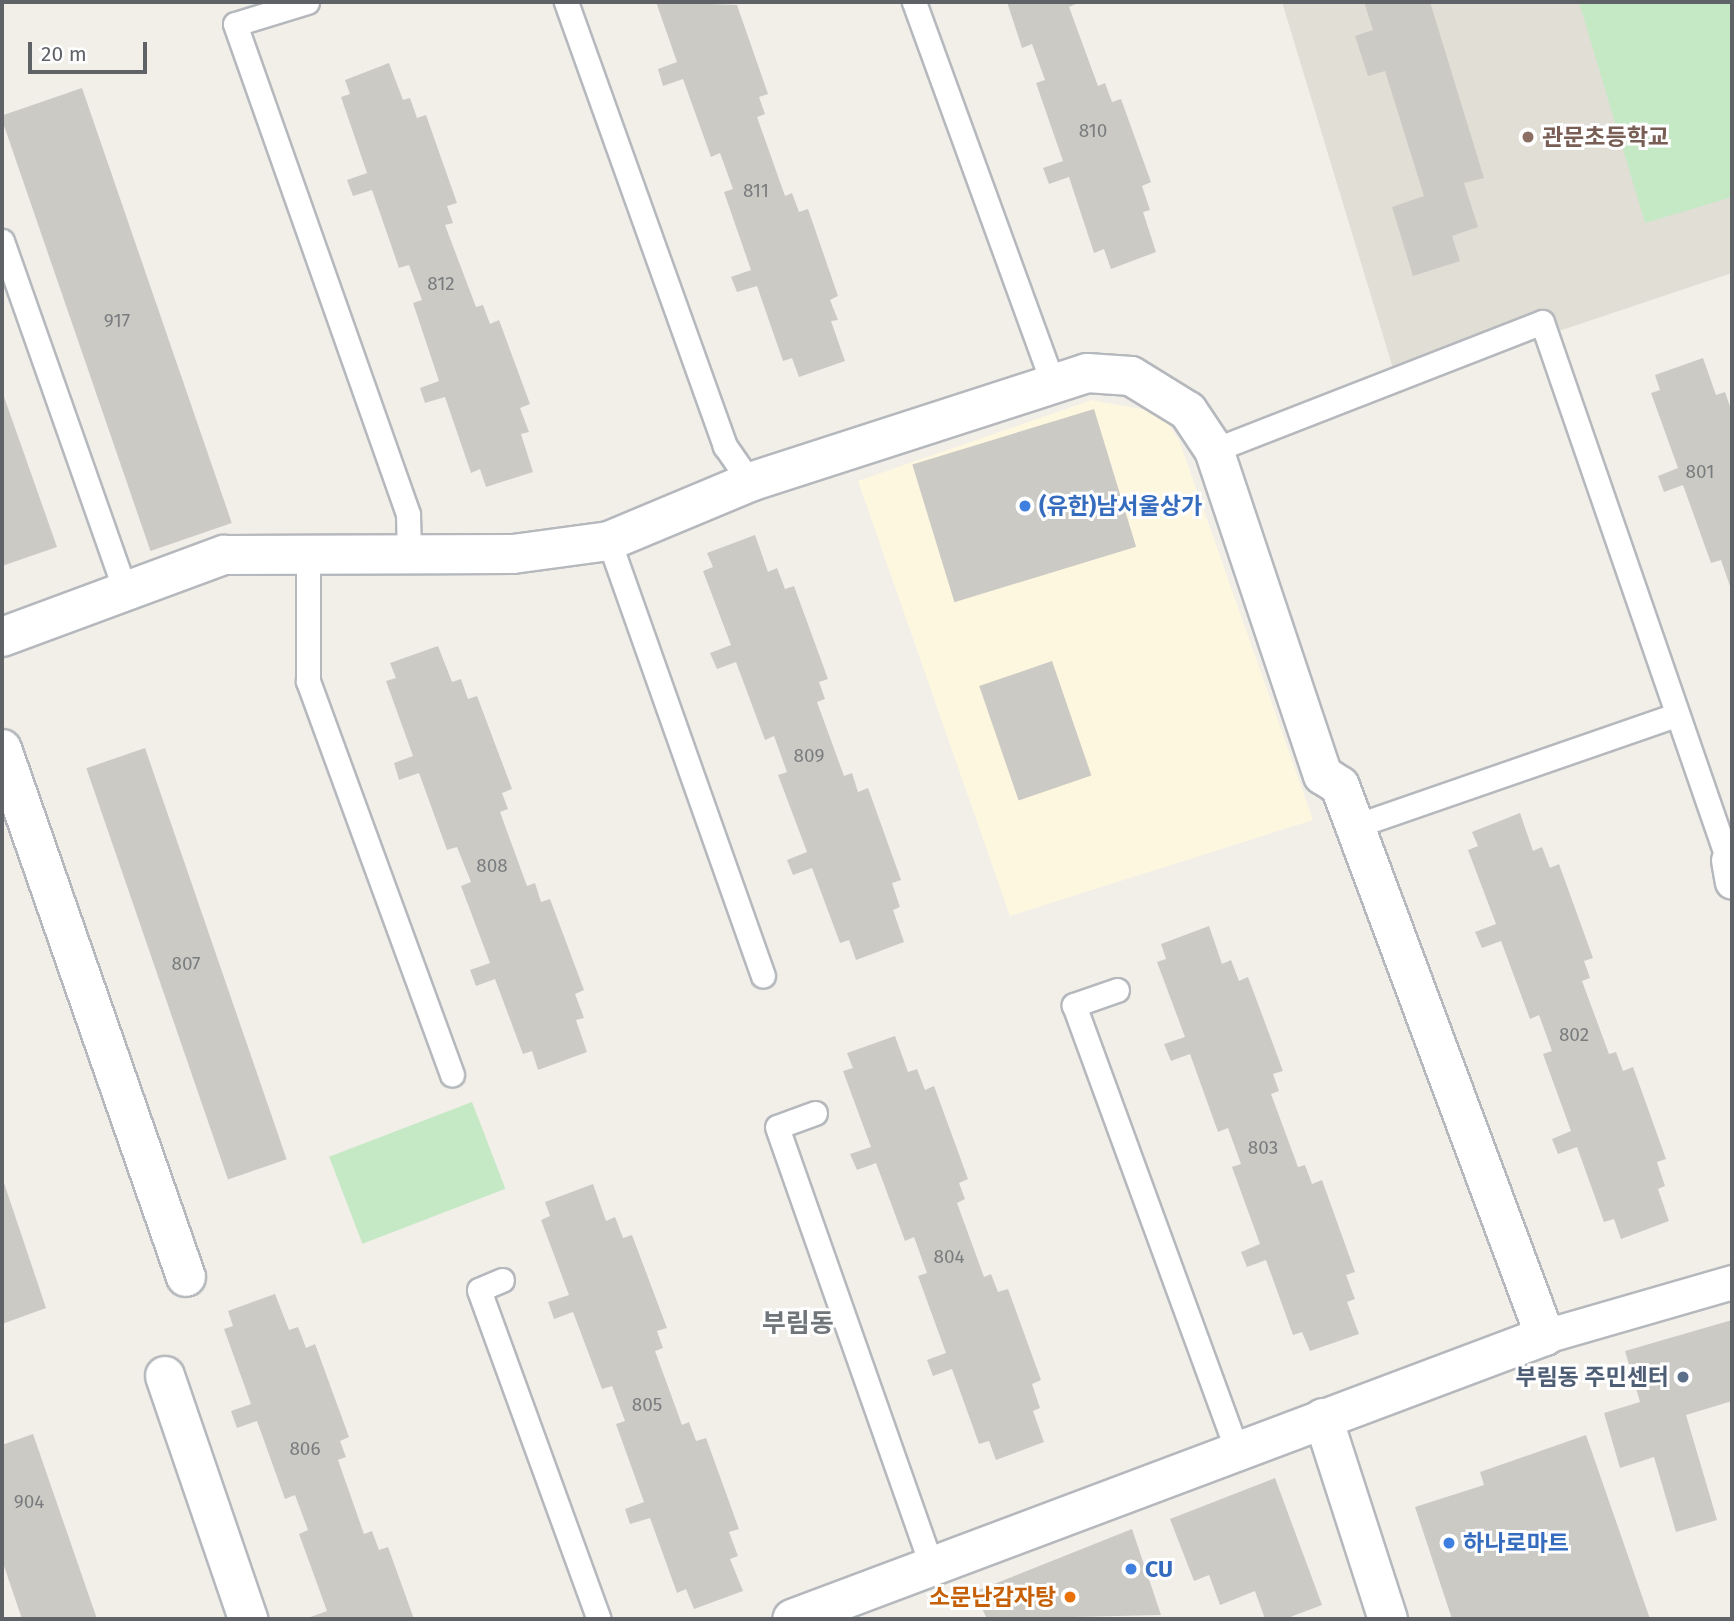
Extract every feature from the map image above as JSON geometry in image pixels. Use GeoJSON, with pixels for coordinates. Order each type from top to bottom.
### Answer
{"type":"FeatureCollection","features":[{"type":"Feature","properties":{"kind":"street"},"geometry":{"type":"LineString","coordinates":[[2,637],[224,555],[513,554],[609,541],[750,482],[1052,382],[1087,373],[1131,376],[1188,411],[1214,450],[1323,775],[1340,786],[1545,1336]]}},
{"type":"Feature","properties":{"kind":"street"},"geometry":{"type":"LineString","coordinates":[[2,749],[186,1277]]}},
{"type":"Feature","properties":{"kind":"street"},"geometry":{"type":"LineString","coordinates":[[792,1619],[1545,1336],[1732,1283]]}},
{"type":"Feature","properties":{"kind":"street"},"geometry":{"type":"LineString","coordinates":[[165,1376],[248,1619]]}},
{"type":"Feature","properties":{"kind":"street"},"geometry":{"type":"LineString","coordinates":[[1323,1418],[1388,1619]]}},
{"type":"Feature","properties":{"kind":"lane"},"geometry":{"type":"LineString","coordinates":[[307,2],[235,24],[408,514],[409,554]]}},
{"type":"Feature","properties":{"kind":"lane"},"geometry":{"type":"LineString","coordinates":[[566,2],[725,446],[750,482]]}},
{"type":"Feature","properties":{"kind":"lane"},"geometry":{"type":"LineString","coordinates":[[914,2],[1052,382]]}},
{"type":"Feature","properties":{"kind":"lane"},"geometry":{"type":"LineString","coordinates":[[2,240],[125,591]]}},
{"type":"Feature","properties":{"kind":"lane"},"geometry":{"type":"LineString","coordinates":[[1214,450],[1542,323],[1730,871]]}},
{"type":"Feature","properties":{"kind":"lane"},"geometry":{"type":"LineString","coordinates":[[609,541],[763,976]]}},
{"type":"Feature","properties":{"kind":"lane"},"geometry":{"type":"LineString","coordinates":[[309,553],[308,681],[452,1074]]}},
{"type":"Feature","properties":{"kind":"lane"},"geometry":{"type":"LineString","coordinates":[[1355,826],[1675,715]]}},
{"type":"Feature","properties":{"kind":"lane"},"geometry":{"type":"LineString","coordinates":[[1117,990],[1074,1005],[1237,1450]]}},
{"type":"Feature","properties":{"kind":"lane"},"geometry":{"type":"LineString","coordinates":[[815,1113],[777,1127],[932,1567]]}},
{"type":"Feature","properties":{"kind":"lane"},"geometry":{"type":"LineString","coordinates":[[502,1280],[479,1290],[599,1619]]}},
{"type":"Feature","properties":{"kind":"shaded area","name":"관문초등학교"},"geometry":{"type":"Polygon","coordinates":[[[1282,2],[1732,2],[1732,273],[1398,385],[1282,2]]]}},
{"type":"Feature","properties":{"kind":"shaded area"},"geometry":{"type":"Polygon","coordinates":[[[1092,400],[1146,410],[1166,421],[1179,440],[1313,820],[1010,916],[858,481],[1092,400]]]}},
{"type":"Feature","properties":{"kind":"green space"},"geometry":{"type":"Polygon","coordinates":[[[1579,2],[1732,2],[1732,197],[1645,223],[1579,2]]]}},
{"type":"Feature","properties":{"kind":"green space"},"geometry":{"type":"Polygon","coordinates":[[[472,1102],[505,1189],[362,1244],[329,1157],[472,1102]]]}},
{"type":"Feature","properties":{"kind":"building"},"geometry":{"type":"Polygon","coordinates":[[[656,2],[737,5],[768,94],[759,97],[765,114],[757,117],[785,196],[792,193],[799,212],[808,209],[838,296],[830,300],[838,320],[831,321],[845,361],[799,377],[792,358],[783,361],[757,286],[737,292],[731,277],[751,270],[724,192],[733,189],[720,153],[711,157],[683,79],[663,86],[658,69],[677,62],[656,2]]]}},
{"type":"Feature","properties":{"kind":"building"},"geometry":{"type":"Polygon","coordinates":[[[1007,2],[1080,2],[1069,7],[1098,86],[1105,83],[1112,102],[1121,99],[1151,182],[1142,186],[1150,210],[1143,212],[1156,252],[1111,269],[1104,249],[1094,253],[1069,177],[1049,184],[1043,168],[1063,161],[1036,83],[1045,80],[1032,44],[1022,48],[1007,2]]]}},
{"type":"Feature","properties":{"kind":"building"},"geometry":{"type":"Polygon","coordinates":[[[1364,2],[1430,2],[1484,178],[1464,183],[1478,227],[1452,236],[1460,261],[1413,276],[1392,207],[1424,196],[1385,71],[1368,76],[1355,36],[1373,30],[1364,2]]]}},
{"type":"Feature","properties":{"kind":"building"},"geometry":{"type":"Polygon","coordinates":[[[389,63],[403,100],[410,98],[417,118],[426,115],[457,203],[447,206],[453,223],[445,225],[476,307],[483,305],[490,324],[499,320],[530,404],[520,408],[529,432],[521,434],[533,472],[486,487],[480,469],[471,473],[445,397],[425,403],[420,388],[439,381],[413,303],[422,300],[409,265],[399,268],[372,190],[353,196],[347,180],[367,173],[341,97],[350,94],[345,80],[389,63]]]}},
{"type":"Feature","properties":{"kind":"building"},"geometry":{"type":"Polygon","coordinates":[[[82,88],[232,523],[150,551],[2,120],[2,116],[82,88]]]}},
{"type":"Feature","properties":{"kind":"building"},"geometry":{"type":"Polygon","coordinates":[[[1703,358],[1716,395],[1725,392],[1732,412],[1732,592],[1721,560],[1711,563],[1683,485],[1664,492],[1658,476],[1678,468],[1651,393],[1660,390],[1655,375],[1703,358]]]}},
{"type":"Feature","properties":{"kind":"building"},"geometry":{"type":"Polygon","coordinates":[[[2,391],[57,547],[2,566],[2,391]]]}},
{"type":"Feature","properties":{"kind":"building","name":"(유한)남서울상가"},"geometry":{"type":"Polygon","coordinates":[[[1094,409],[1136,547],[954,602],[912,465],[1094,409]]]}},
{"type":"Feature","properties":{"kind":"building"},"geometry":{"type":"Polygon","coordinates":[[[755,535],[768,572],[777,568],[785,589],[794,586],[828,679],[819,682],[825,699],[817,702],[844,776],[852,773],[858,792],[868,788],[901,880],[892,883],[900,907],[893,910],[904,942],[856,960],[849,940],[840,943],[812,868],[793,875],[787,860],[807,852],[778,775],[787,772],[774,736],[765,740],[736,662],[717,669],[710,653],[731,645],[703,571],[713,567],[707,553],[755,535]]]}},
{"type":"Feature","properties":{"kind":"building"},"geometry":{"type":"Polygon","coordinates":[[[438,646],[452,682],[461,679],[468,699],[477,696],[512,789],[502,793],[508,809],[500,812],[527,886],[535,883],[541,902],[550,899],[584,990],[575,994],[584,1018],[576,1020],[587,1052],[538,1070],[532,1051],[523,1054],[495,979],[476,986],[470,970],[490,963],[461,886],[471,882],[457,847],[447,850],[419,773],[399,780],[394,763],[413,756],[386,681],[396,678],[390,663],[438,646]]]}},
{"type":"Feature","properties":{"kind":"building"},"geometry":{"type":"Polygon","coordinates":[[[1052,661],[1091,775],[1019,800],[979,686],[1052,661]]]}},
{"type":"Feature","properties":{"kind":"building"},"geometry":{"type":"Polygon","coordinates":[[[145,748],[287,1159],[228,1179],[86,768],[145,748]]]}},
{"type":"Feature","properties":{"kind":"building"},"geometry":{"type":"Polygon","coordinates":[[[1520,813],[1533,851],[1542,847],[1550,868],[1559,864],[1593,958],[1584,961],[1590,978],[1582,981],[1609,1054],[1616,1052],[1623,1071],[1633,1067],[1666,1159],[1657,1162],[1665,1186],[1658,1189],[1669,1221],[1621,1239],[1614,1219],[1604,1222],[1577,1147],[1558,1154],[1552,1139],[1571,1131],[1543,1054],[1552,1051],[1539,1015],[1530,1019],[1501,941],[1482,948],[1475,932],[1496,924],[1468,850],[1478,846],[1472,832],[1520,813]]]}},
{"type":"Feature","properties":{"kind":"building"},"geometry":{"type":"Polygon","coordinates":[[[1209,926],[1222,964],[1231,960],[1239,981],[1248,977],[1283,1071],[1273,1074],[1279,1091],[1271,1094],[1298,1167],[1305,1165],[1312,1184],[1322,1180],[1355,1272],[1346,1275],[1355,1299],[1347,1302],[1359,1334],[1310,1351],[1302,1332],[1293,1335],[1266,1260],[1247,1267],[1241,1252],[1260,1244],[1232,1167],[1241,1164],[1228,1128],[1218,1132],[1190,1054],[1171,1061],[1164,1044],[1185,1037],[1157,962],[1166,959],[1161,944],[1209,926]]]}},
{"type":"Feature","properties":{"kind":"building"},"geometry":{"type":"Polygon","coordinates":[[[895,1036],[908,1072],[917,1069],[925,1090],[934,1086],[968,1179],[959,1183],[965,1199],[957,1203],[984,1277],[991,1274],[998,1292],[1008,1289],[1041,1380],[1032,1384],[1040,1408],[1033,1411],[1044,1442],[996,1460],[989,1441],[979,1444],[952,1369],[933,1376],[927,1360],[946,1353],[918,1276],[927,1273],[914,1237],[905,1241],[876,1163],[857,1170],[850,1154],[871,1147],[843,1071],[853,1068],[847,1053],[895,1036]]]}},
{"type":"Feature","properties":{"kind":"building"},"geometry":{"type":"Polygon","coordinates":[[[2,1177],[46,1308],[2,1324],[2,1177]]]}},
{"type":"Feature","properties":{"kind":"building"},"geometry":{"type":"Polygon","coordinates":[[[593,1184],[606,1221],[615,1217],[623,1238],[632,1235],[667,1328],[657,1331],[663,1348],[655,1351],[682,1425],[689,1422],[696,1441],[706,1438],[739,1529],[729,1532],[738,1556],[730,1559],[743,1591],[694,1609],[686,1589],[677,1593],[650,1518],[630,1524],[625,1509],[644,1502],[616,1424],[625,1421],[612,1386],[602,1389],[573,1312],[554,1319],[548,1302],[569,1295],[541,1220],[550,1216],[545,1202],[593,1184]]]}},
{"type":"Feature","properties":{"kind":"building"},"geometry":{"type":"Polygon","coordinates":[[[275,1294],[289,1330],[298,1327],[306,1348],[315,1344],[349,1437],[340,1441],[346,1457],[338,1460],[364,1534],[372,1531],[379,1550],[388,1547],[414,1619],[305,1619],[327,1611],[299,1534],[308,1530],[295,1495],[285,1499],[257,1421],[237,1428],[231,1411],[251,1404],[224,1329],[233,1326],[228,1311],[275,1294]]]}},
{"type":"Feature","properties":{"kind":"building"},"geometry":{"type":"Polygon","coordinates":[[[1732,1320],[1732,1401],[1686,1415],[1717,1520],[1676,1532],[1654,1457],[1620,1468],[1604,1413],[1640,1402],[1625,1351],[1732,1320]]]}},
{"type":"Feature","properties":{"kind":"building"},"geometry":{"type":"Polygon","coordinates":[[[33,1434],[97,1619],[22,1619],[2,1560],[2,1445],[33,1434]]]}},
{"type":"Feature","properties":{"kind":"building"},"geometry":{"type":"Polygon","coordinates":[[[1586,1435],[1650,1619],[1452,1619],[1415,1507],[1484,1485],[1480,1472],[1586,1435]]]}},
{"type":"Feature","properties":{"kind":"building"},"geometry":{"type":"Polygon","coordinates":[[[1275,1478],[1322,1605],[1285,1619],[1265,1619],[1255,1591],[1220,1605],[1209,1575],[1194,1581],[1170,1519],[1275,1478]]]}},
{"type":"Feature","properties":{"kind":"building"},"geometry":{"type":"Polygon","coordinates":[[[1132,1529],[1161,1615],[987,1619],[974,1592],[1132,1529]]]}},
{"type":"Feature","properties":{"kind":"place","name":"관문초등학교"},"geometry":{"type":"Point","coordinates":[1528,137]}},
{"type":"Feature","properties":{"kind":"place","name":"(유한)남서울상가"},"geometry":{"type":"Point","coordinates":[1025,506]}},
{"type":"Feature","properties":{"kind":"place","name":"부림동 주민센터"},"geometry":{"type":"Point","coordinates":[1683,1377]}},
{"type":"Feature","properties":{"kind":"place","name":"하나로마트"},"geometry":{"type":"Point","coordinates":[1449,1543]}},
{"type":"Feature","properties":{"kind":"place","name":"CU"},"geometry":{"type":"Point","coordinates":[1131,1569]}},
{"type":"Feature","properties":{"kind":"place","name":"소문난감자탕"},"geometry":{"type":"Point","coordinates":[1070,1597]}},
{"type":"Feature","properties":{"kind":"district","name":"부림동"},"geometry":{"type":"Point","coordinates":[798,1324]}}]}
